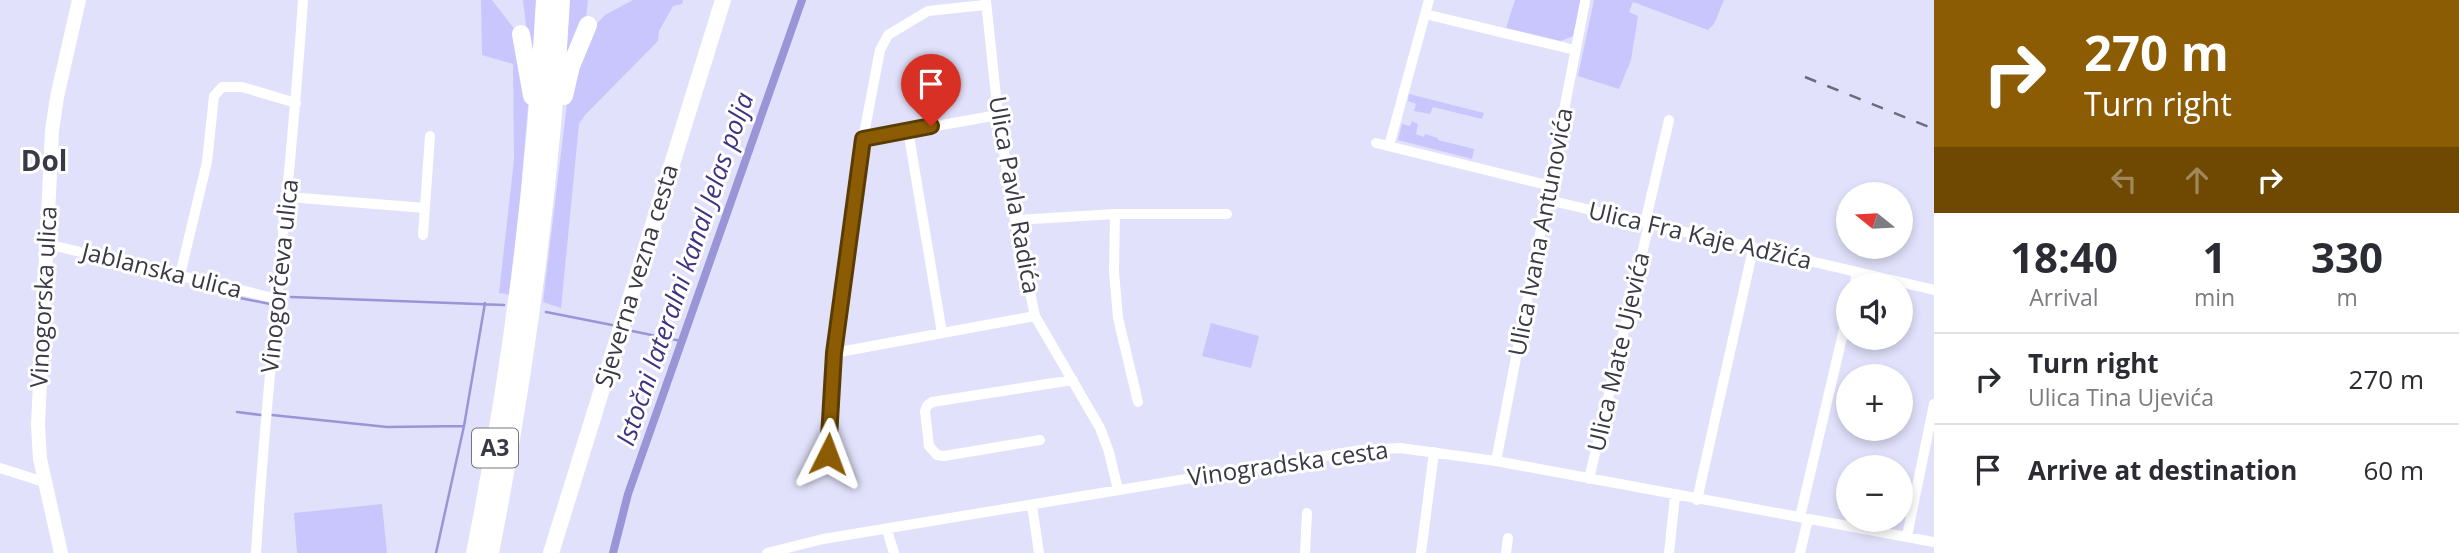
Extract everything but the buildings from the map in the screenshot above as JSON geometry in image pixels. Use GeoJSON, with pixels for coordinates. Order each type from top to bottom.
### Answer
{"type":"FeatureCollection","features":[{"type":"Feature","properties":{"kind":"highway","name":"A3"},"geometry":{"type":"LineString","coordinates":[[475,553],[513,342],[534,169],[545,0]]}},
{"type":"Feature","properties":{"kind":"highway","name":"A3"},"geometry":{"type":"LineString","coordinates":[[490,553],[528,342],[546,194],[561,0]]}},
{"type":"Feature","properties":{"kind":"highway"},"geometry":{"type":"LineString","coordinates":[[546,194],[554,176],[567,81],[588,25]]}},
{"type":"Feature","properties":{"kind":"highway"},"geometry":{"type":"LineString","coordinates":[[521,34],[532,98],[529,149],[534,169]]}},
{"type":"Feature","properties":{"kind":"main road","name":"Vinogorska ulica"},"geometry":{"type":"LineString","coordinates":[[61,553],[44,482],[38,425],[52,131],[79,0]]}},
{"type":"Feature","properties":{"kind":"main road","name":"Sjeverna vezna cesta"},"geometry":{"type":"LineString","coordinates":[[551,553],[723,0]]}},
{"type":"Feature","properties":{"kind":"street","name":"Vinogorčeva ulica"},"geometry":{"type":"LineString","coordinates":[[257,553],[262,450],[288,197],[303,0]]}},
{"type":"Feature","properties":{"kind":"street"},"geometry":{"type":"LineString","coordinates":[[1390,146],[1429,0]]}},
{"type":"Feature","properties":{"kind":"street","name":"Ulica Ivana Antunovića"},"geometry":{"type":"LineString","coordinates":[[1496,461],[1586,2]]}},
{"type":"Feature","properties":{"kind":"street"},"geometry":{"type":"LineString","coordinates":[[828,454],[834,353],[863,139],[880,50],[888,35],[928,11],[986,3]]}},
{"type":"Feature","properties":{"kind":"street","name":"Ulica Pavla Radića"},"geometry":{"type":"LineString","coordinates":[[986,3],[998,115],[1015,220],[1035,316],[1100,428],[1118,490]]}},
{"type":"Feature","properties":{"kind":"street"},"geometry":{"type":"LineString","coordinates":[[1425,14],[1575,50]]}},
{"type":"Feature","properties":{"kind":"street"},"geometry":{"type":"LineString","coordinates":[[180,275],[207,162],[214,96],[222,87],[242,87],[296,103]]}},
{"type":"Feature","properties":{"kind":"street"},"geometry":{"type":"LineString","coordinates":[[863,139],[998,115]]}},
{"type":"Feature","properties":{"kind":"street","name":"Ulica Mate Ujevića"},"geometry":{"type":"LineString","coordinates":[[1590,479],[1669,120]]}},
{"type":"Feature","properties":{"kind":"street"},"geometry":{"type":"LineString","coordinates":[[908,130],[942,333]]}},
{"type":"Feature","properties":{"kind":"street"},"geometry":{"type":"LineString","coordinates":[[423,235],[430,136]]}},
{"type":"Feature","properties":{"kind":"street"},"geometry":{"type":"LineString","coordinates":[[1376,143],[1551,186]]}},
{"type":"Feature","properties":{"kind":"street"},"geometry":{"type":"LineString","coordinates":[[288,197],[425,208]]}},
{"type":"Feature","properties":{"kind":"street","name":"Ulica Fra Kaje Adžića"},"geometry":{"type":"LineString","coordinates":[[1548,200],[1857,273]]}},
{"type":"Feature","properties":{"kind":"street"},"geometry":{"type":"LineString","coordinates":[[1115,214],[1114,272],[1118,318],[1138,402]]}},
{"type":"Feature","properties":{"kind":"street"},"geometry":{"type":"LineString","coordinates":[[1015,220],[1115,214],[1227,214]]}},
{"type":"Feature","properties":{"kind":"street","name":"Jablanska ulica"},"geometry":{"type":"LineString","coordinates":[[47,244],[278,299]]}},
{"type":"Feature","properties":{"kind":"street"},"geometry":{"type":"LineString","coordinates":[[1697,500],[1753,249]]}},
{"type":"Feature","properties":{"kind":"street","name":"Ulica Fra Kaje Adžića"},"geometry":{"type":"LineString","coordinates":[[1913,285],[1934,290]]}},
{"type":"Feature","properties":{"kind":"street"},"geometry":{"type":"LineString","coordinates":[[834,353],[1035,316]]}},
{"type":"Feature","properties":{"kind":"street"},"geometry":{"type":"LineString","coordinates":[[1800,553],[1804,518],[1840,350]]}},
{"type":"Feature","properties":{"kind":"street"},"geometry":{"type":"LineString","coordinates":[[1040,440],[937,455],[929,446],[925,411],[932,402],[1073,380]]}},
{"type":"Feature","properties":{"kind":"street"},"geometry":{"type":"LineString","coordinates":[[1906,536],[1934,404]]}},
{"type":"Feature","properties":{"kind":"street","name":"Vinogradska cesta"},"geometry":{"type":"LineString","coordinates":[[767,553],[823,539],[1118,490],[1361,450],[1400,448],[1496,461],[1675,496],[1934,541]]}},
{"type":"Feature","properties":{"kind":"street"},"geometry":{"type":"LineString","coordinates":[[1421,553],[1434,452]]}},
{"type":"Feature","properties":{"kind":"street"},"geometry":{"type":"LineString","coordinates":[[0,468],[44,482]]}},
{"type":"Feature","properties":{"kind":"street"},"geometry":{"type":"LineString","coordinates":[[1668,553],[1675,496]]}},
{"type":"Feature","properties":{"kind":"street"},"geometry":{"type":"LineString","coordinates":[[1031,505],[1039,553]]}},
{"type":"Feature","properties":{"kind":"street"},"geometry":{"type":"LineString","coordinates":[[1305,553],[1307,513]]}},
{"type":"Feature","properties":{"kind":"street"},"geometry":{"type":"LineString","coordinates":[[887,530],[894,553]]}},
{"type":"Feature","properties":{"kind":"street"},"geometry":{"type":"LineString","coordinates":[[1506,553],[1508,538]]}},
{"type":"Feature","properties":{"kind":"shaded area"},"geometry":{"type":"Polygon","coordinates":[[[481,0],[492,0],[515,30],[529,94],[512,295],[499,293],[514,160],[513,64],[482,55],[481,0]]]}},
{"type":"Feature","properties":{"kind":"shaded area"},"geometry":{"type":"Polygon","coordinates":[[[523,0],[539,0],[535,61],[528,43],[523,0]]]}},
{"type":"Feature","properties":{"kind":"shaded area"},"geometry":{"type":"Polygon","coordinates":[[[569,0],[588,0],[586,19],[566,64],[569,0]]]}},
{"type":"Feature","properties":{"kind":"shaded area"},"geometry":{"type":"Polygon","coordinates":[[[633,0],[683,0],[682,4],[673,6],[659,31],[658,41],[579,124],[561,308],[543,302],[568,95],[593,28],[605,15],[633,0]]]}},
{"type":"Feature","properties":{"kind":"shaded area"},"geometry":{"type":"Polygon","coordinates":[[[1515,0],[1582,0],[1573,36],[1561,41],[1506,28],[1515,0]]]}},
{"type":"Feature","properties":{"kind":"shaded area"},"geometry":{"type":"Polygon","coordinates":[[[1594,0],[1724,0],[1714,24],[1708,30],[1633,2],[1629,12],[1638,16],[1631,60],[1619,89],[1578,76],[1594,0]]]}},
{"type":"Feature","properties":{"kind":"shaded area"},"geometry":{"type":"Polygon","coordinates":[[[1409,94],[1484,113],[1482,119],[1433,107],[1430,114],[1414,111],[1416,104],[1408,101],[1409,94]]]}},
{"type":"Feature","properties":{"kind":"shaded area"},"geometry":{"type":"Polygon","coordinates":[[[1412,121],[1418,124],[1416,134],[1424,137],[1425,134],[1474,149],[1472,159],[1398,140],[1402,124],[1410,126],[1412,121]]]}},
{"type":"Feature","properties":{"kind":"shaded area"},"geometry":{"type":"Polygon","coordinates":[[[1211,323],[1259,336],[1251,368],[1202,356],[1211,323]]]}},
{"type":"Feature","properties":{"kind":"shaded area"},"geometry":{"type":"Polygon","coordinates":[[[382,504],[387,553],[297,553],[294,513],[382,504]]]}},
{"type":"Feature","properties":{"kind":"waterway","name":"Istočni lateralni kanal Jelas polja"},"geometry":{"type":"LineString","coordinates":[[613,553],[628,494],[802,0]]}},
{"type":"Feature","properties":{"kind":"waterway"},"geometry":{"type":"LineString","coordinates":[[225,295],[270,304]]}},
{"type":"Feature","properties":{"kind":"waterway"},"geometry":{"type":"LineString","coordinates":[[291,297],[504,305]]}},
{"type":"Feature","properties":{"kind":"waterway"},"geometry":{"type":"LineString","coordinates":[[436,553],[464,426],[485,303]]}},
{"type":"Feature","properties":{"kind":"waterway"},"geometry":{"type":"LineString","coordinates":[[546,312],[612,325]]}},
{"type":"Feature","properties":{"kind":"waterway"},"geometry":{"type":"LineString","coordinates":[[632,331],[681,341]]}},
{"type":"Feature","properties":{"kind":"waterway"},"geometry":{"type":"LineString","coordinates":[[237,412],[261,415]]}},
{"type":"Feature","properties":{"kind":"waterway"},"geometry":{"type":"LineString","coordinates":[[272,415],[387,427],[464,426]]}},
{"type":"Feature","properties":{"kind":"railway"},"geometry":{"type":"LineString","coordinates":[[1805,77],[1934,129]]}},
{"type":"Feature","properties":{"kind":"district","name":"Dol"},"geometry":{"type":"Point","coordinates":[44,161]}},
{"type":"Feature","properties":{"kind":"route"},"geometry":{"type":"LineString","coordinates":[[828,454],[834,353],[863,139],[931,126]]}}]}
